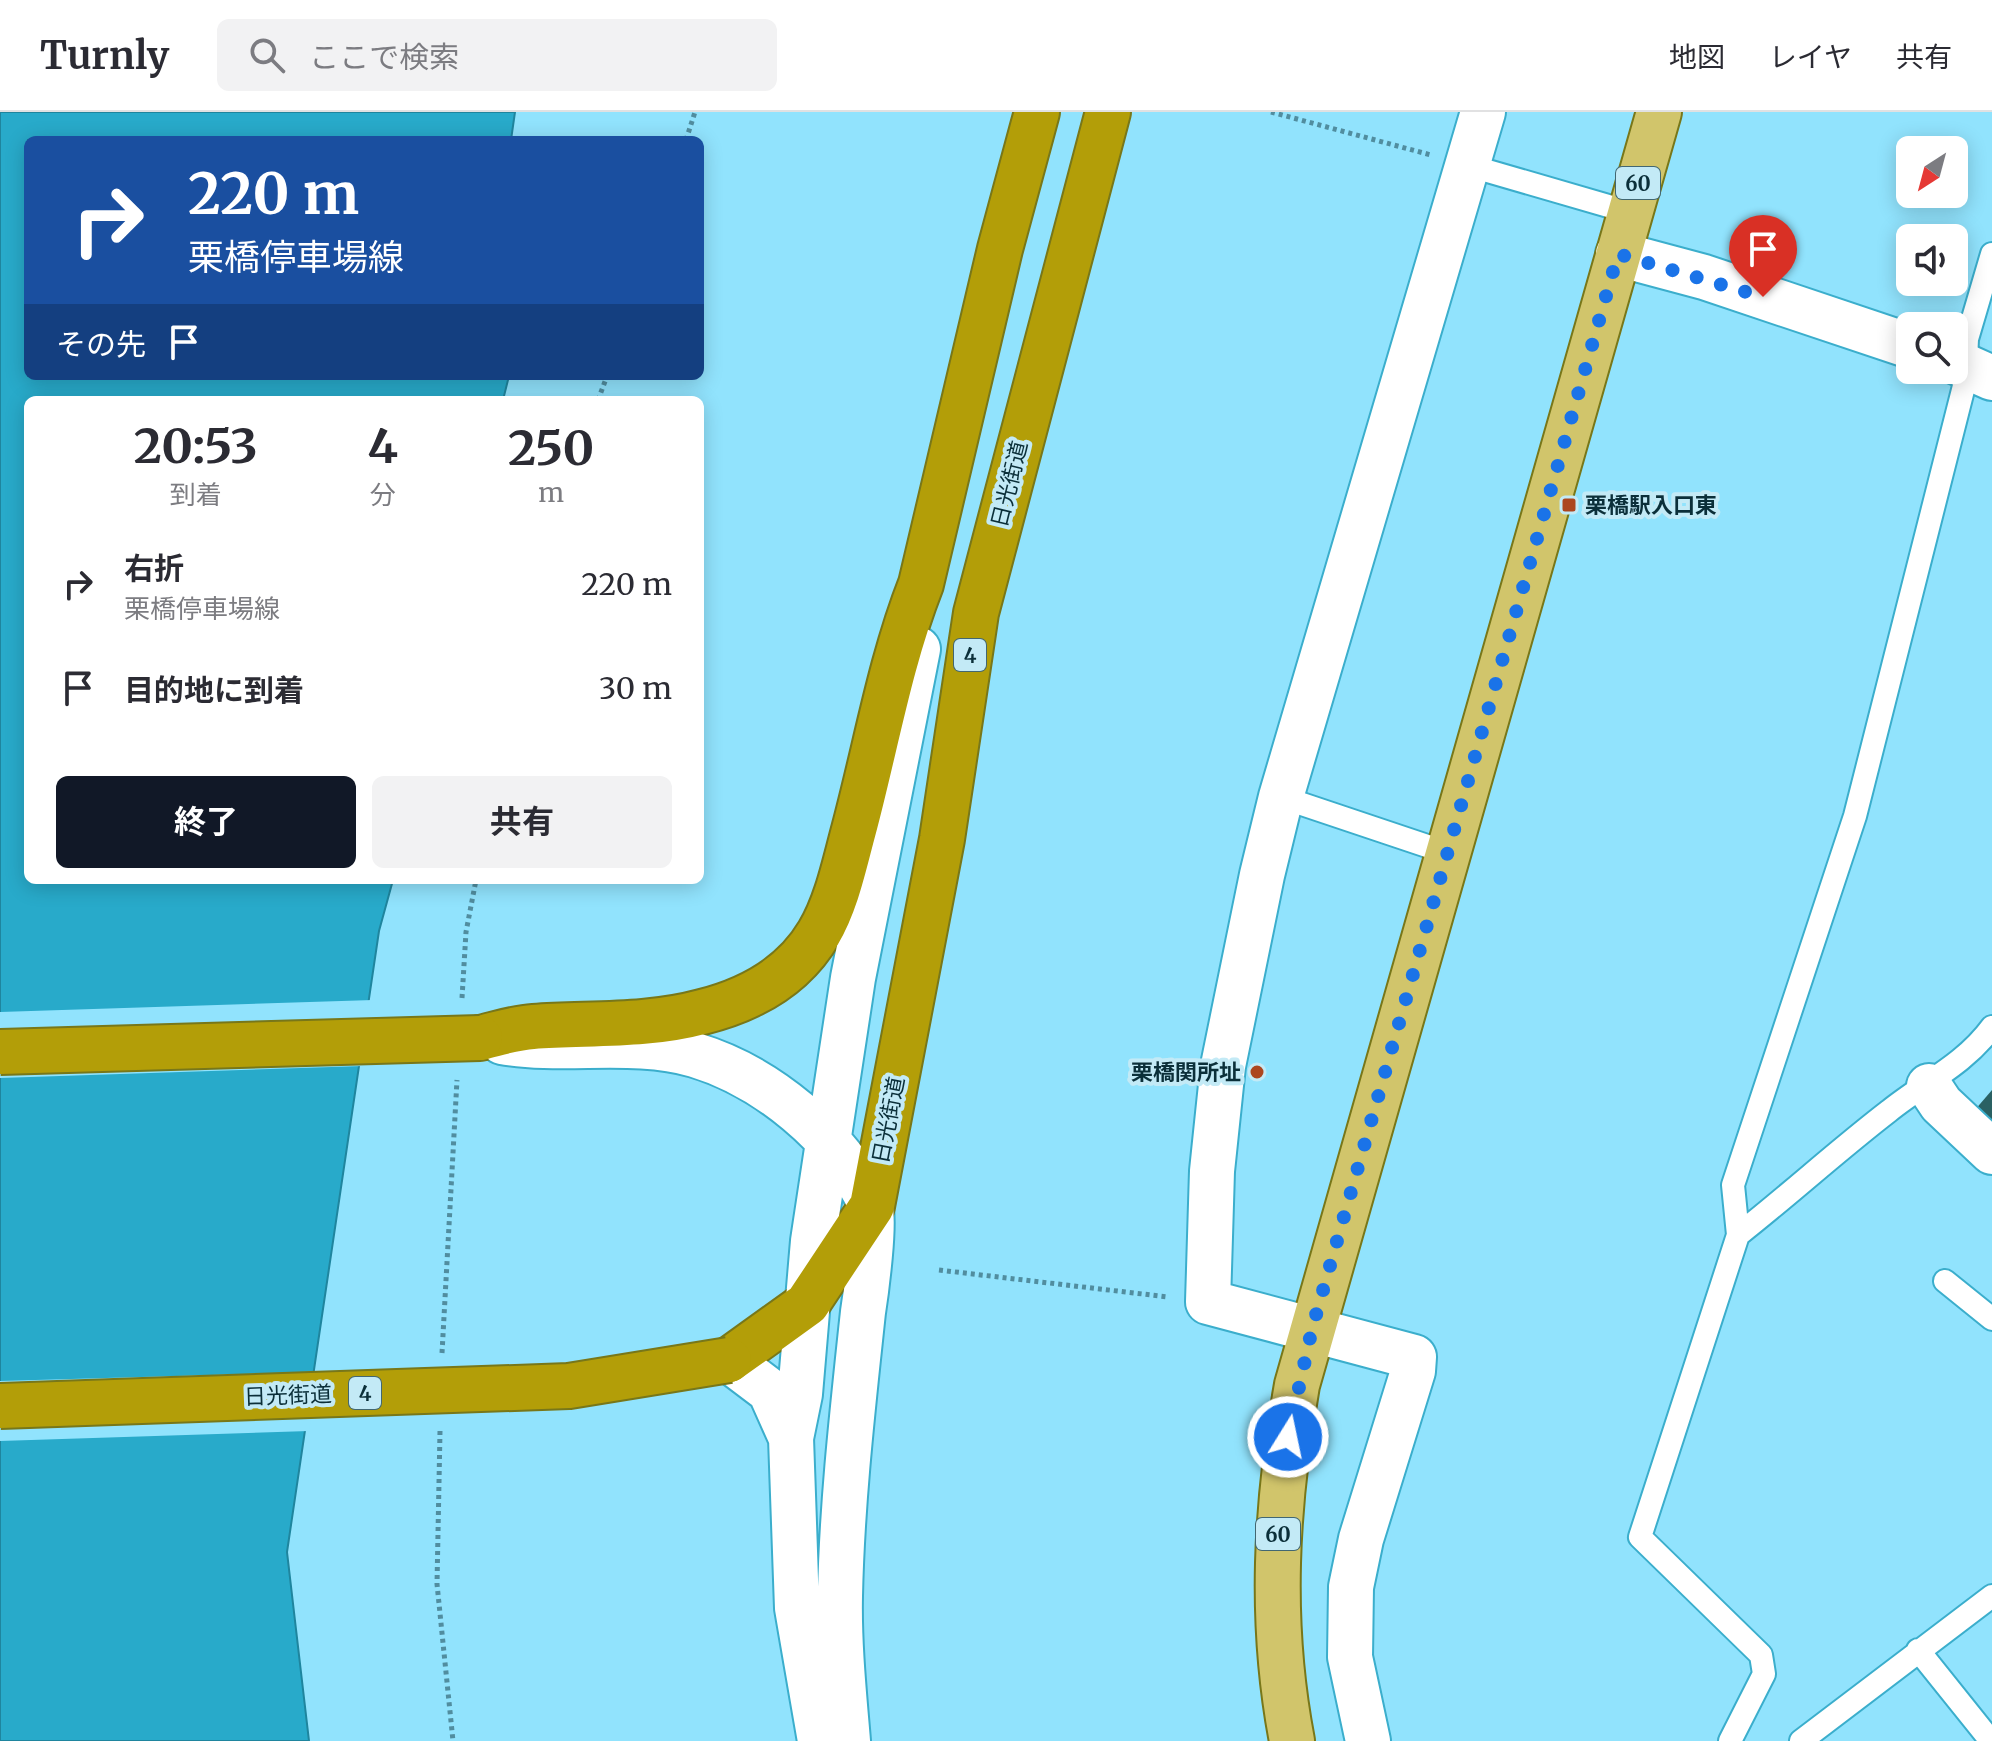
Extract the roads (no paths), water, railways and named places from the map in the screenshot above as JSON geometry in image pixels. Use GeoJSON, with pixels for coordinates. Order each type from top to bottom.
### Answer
{"type":"FeatureCollection","features":[{"type":"Feature","properties":{"kind":"highway"},"geometry":{"type":"LineString","coordinates":[[0,1052],[470,1025],[530,1027],[668,1019],[748,996],[782,976],[820,932],[853,834],[900,637],[921,584],[1000,249],[1037,112]]}},
{"type":"Feature","properties":{"kind":"highway","name":"日光街道"},"geometry":{"type":"LineString","coordinates":[[0,1406],[569,1386],[729,1360],[807,1304],[872,1206],[942,839],[976,613],[1108,112]]}},
{"type":"Feature","properties":{"kind":"main road","name":"60"},"geometry":{"type":"LineString","coordinates":[[1292,1741],[1282,1687],[1276,1570],[1288,1437],[1312,1329],[1659,112]]}},
{"type":"Feature","properties":{"kind":"street"},"geometry":{"type":"LineString","coordinates":[[1368,1741],[1350,1657],[1351,1587],[1361,1539],[1413,1371],[1414,1357],[1208,1302],[1212,1171],[1223,1066],[1281,797],[1452,161],[1483,112]]}},
{"type":"Feature","properties":{"kind":"street"},"geometry":{"type":"LineString","coordinates":[[1618,254],[1704,277],[1896,341]]}},
{"type":"Feature","properties":{"kind":"street"},"geometry":{"type":"LineString","coordinates":[[820,1741],[797,1608],[791,1438],[800,1394],[807,1304],[853,978],[919,644],[921,584]]}},
{"type":"Feature","properties":{"kind":"street"},"geometry":{"type":"LineString","coordinates":[[470,1025],[531,1047],[658,1049],[692,1054],[737,1071],[785,1099],[829,1143],[872,1206],[840,1595],[848,1741]]}},
{"type":"Feature","properties":{"kind":"street"},"geometry":{"type":"LineString","coordinates":[[1929,1086],[1941,1104],[1992,1152]]}},
{"type":"Feature","properties":{"kind":"street"},"geometry":{"type":"LineString","coordinates":[[729,1360],[770,1391],[791,1438]]}},
{"type":"Feature","properties":{"kind":"lane"},"geometry":{"type":"LineString","coordinates":[[1452,161],[1629,212]]}},
{"type":"Feature","properties":{"kind":"lane"},"geometry":{"type":"LineString","coordinates":[[1730,1741],[1764,1674],[1761,1655],[1640,1537],[1738,1235],[1733,1185],[1855,816],[1971,368],[1967,339],[1992,254]]}},
{"type":"Feature","properties":{"kind":"lane"},"geometry":{"type":"LineString","coordinates":[[1281,797],[1448,853]]}},
{"type":"Feature","properties":{"kind":"lane"},"geometry":{"type":"LineString","coordinates":[[1738,1235],[1907,1096],[1929,1086],[1974,1051],[1992,1027]]}},
{"type":"Feature","properties":{"kind":"lane"},"geometry":{"type":"LineString","coordinates":[[1945,1281],[1992,1319]]}},
{"type":"Feature","properties":{"kind":"lane"},"geometry":{"type":"LineString","coordinates":[[1801,1741],[1992,1596]]}},
{"type":"Feature","properties":{"kind":"lane"},"geometry":{"type":"LineString","coordinates":[[1918,1650],[1991,1741]]}},
{"type":"Feature","properties":{"kind":"water"},"geometry":{"type":"Polygon","coordinates":[[[0,112],[515,112],[512,136],[24,136],[24,380],[508,380],[504,396],[24,396],[24,884],[392,884],[379,931],[287,1552],[309,1741],[0,1741],[0,112]]]}},
{"type":"Feature","properties":{"kind":"place","name":"栗橋駅入口東"},"geometry":{"type":"Point","coordinates":[1569,505]}},
{"type":"Feature","properties":{"kind":"place","name":"栗橋関所址"},"geometry":{"type":"Point","coordinates":[1257,1072]}}]}
